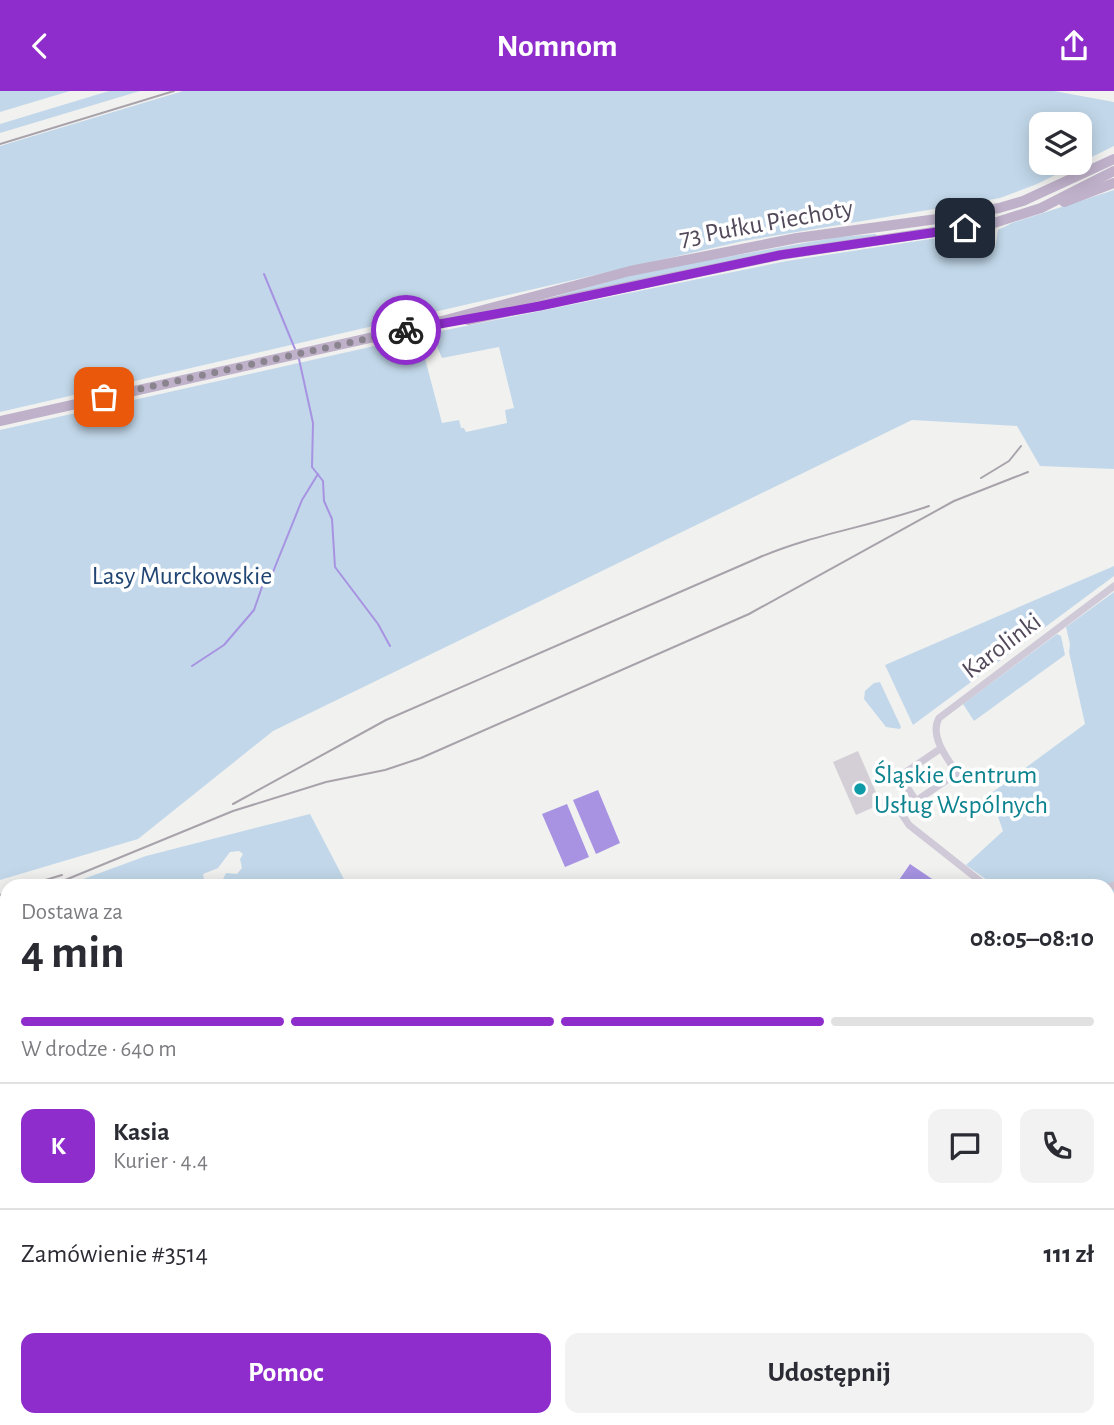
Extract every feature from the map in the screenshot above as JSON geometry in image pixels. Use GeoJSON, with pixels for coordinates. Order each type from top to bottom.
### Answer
{"type":"FeatureCollection","features":[{"type":"Feature","properties":{"kind":"main road","name":"73 Pułku Piechoty"},"geometry":{"type":"LineString","coordinates":[[0,421],[423,326],[641,268],[811,235],[947,218],[999,208],[1032,197],[1114,157]]}},
{"type":"Feature","properties":{"kind":"main road","name":"73 Pułku Piechoty"},"geometry":{"type":"LineString","coordinates":[[423,326],[540,306],[792,253],[965,228],[1041,208],[1114,171]]}},
{"type":"Feature","properties":{"kind":"main road"},"geometry":{"type":"LineString","coordinates":[[1041,208],[1064,203],[1114,183]]}},
{"type":"Feature","properties":{"kind":"street","name":"Karolinki"},"geometry":{"type":"LineString","coordinates":[[916,801],[957,773],[940,749],[935,728],[939,718],[1114,586]]}},
{"type":"Feature","properties":{"kind":"street"},"geometry":{"type":"LineString","coordinates":[[940,749],[900,776],[916,801],[901,813],[909,825],[977,879]]}},
{"type":"Feature","properties":{"kind":"green space"},"geometry":{"type":"Polygon","coordinates":[[[0,91],[70,91],[0,112],[0,91]]]}},
{"type":"Feature","properties":{"kind":"green space"},"geometry":{"type":"Polygon","coordinates":[[[109,91],[140,91],[0,133],[0,124],[109,91]]]}},
{"type":"Feature","properties":{"kind":"green space"},"geometry":{"type":"Polygon","coordinates":[[[183,91],[1054,91],[1114,102],[1114,146],[1092,157],[1092,112],[1029,112],[1029,175],[1055,175],[1000,198],[743,241],[0,412],[0,146],[183,91]]]}},
{"type":"Feature","properties":{"kind":"green space","name":"Lasy Murckowskie"},"geometry":{"type":"Polygon","coordinates":[[[1114,190],[1114,469],[1040,466],[1017,426],[912,420],[273,731],[138,839],[0,879],[0,430],[419,336],[442,423],[459,420],[461,428],[466,432],[507,423],[505,410],[514,408],[499,347],[442,358],[431,333],[787,261],[983,231],[988,231],[991,237],[988,249],[995,249],[998,230],[1114,190]]]}},
{"type":"Feature","properties":{"kind":"green space"},"geometry":{"type":"Polygon","coordinates":[[[876,234],[531,303],[642,272],[838,237],[876,234]]]}},
{"type":"Feature","properties":{"kind":"green space"},"geometry":{"type":"Polygon","coordinates":[[[1114,566],[1114,576],[913,725],[885,665],[1114,566]]]}},
{"type":"Feature","properties":{"kind":"green space"},"geometry":{"type":"Polygon","coordinates":[[[1114,592],[1114,879],[986,879],[966,865],[1003,831],[990,794],[1085,724],[1066,627],[1114,592]]]}},
{"type":"Feature","properties":{"kind":"green space"},"geometry":{"type":"Polygon","coordinates":[[[1057,634],[1061,636],[1065,655],[974,721],[963,704],[1057,634]]]}},
{"type":"Feature","properties":{"kind":"green space"},"geometry":{"type":"Polygon","coordinates":[[[880,682],[900,729],[886,727],[864,699],[865,691],[874,683],[880,682]]]}},
{"type":"Feature","properties":{"kind":"green space"},"geometry":{"type":"Polygon","coordinates":[[[310,814],[344,879],[223,879],[226,873],[237,874],[242,868],[240,859],[243,854],[239,851],[230,852],[218,868],[203,874],[204,879],[83,879],[146,856],[310,814]]]}},
{"type":"Feature","properties":{"kind":"shaded area"},"geometry":{"type":"Polygon","coordinates":[[[598,790],[620,843],[596,854],[573,800],[598,790]]]}},
{"type":"Feature","properties":{"kind":"shaded area"},"geometry":{"type":"Polygon","coordinates":[[[567,804],[589,857],[565,867],[542,814],[567,804]]]}},
{"type":"Feature","properties":{"kind":"shaded area"},"geometry":{"type":"Polygon","coordinates":[[[910,864],[932,879],[900,879],[910,864]]]}},
{"type":"Feature","properties":{"kind":"building","name":"Śląskie Centrum Usług Wspólnych"},"geometry":{"type":"Polygon","coordinates":[[[858,751],[881,804],[856,815],[833,762],[858,751]]]}},
{"type":"Feature","properties":{"kind":"waterway"},"geometry":{"type":"LineString","coordinates":[[264,274],[295,349]]}},
{"type":"Feature","properties":{"kind":"waterway"},"geometry":{"type":"LineString","coordinates":[[299,359],[313,423],[312,467],[323,481],[324,501],[332,519],[335,567],[378,624],[390,646]]}},
{"type":"Feature","properties":{"kind":"waterway"},"geometry":{"type":"LineString","coordinates":[[192,666],[224,645],[254,610],[263,584],[273,572],[302,500],[318,474]]}},
{"type":"Feature","properties":{"kind":"railway"},"geometry":{"type":"LineString","coordinates":[[0,144],[174,91]]}},
{"type":"Feature","properties":{"kind":"railway"},"geometry":{"type":"LineString","coordinates":[[981,478],[1009,461],[1021,446]]}},
{"type":"Feature","properties":{"kind":"railway"},"geometry":{"type":"LineString","coordinates":[[68,879],[233,811],[326,782],[385,770],[421,758],[749,614],[954,501],[1028,472]]}},
{"type":"Feature","properties":{"kind":"railway"},"geometry":{"type":"LineString","coordinates":[[233,804],[386,720],[758,558],[800,543],[929,506]]}},
{"type":"Feature","properties":{"kind":"railway"},"geometry":{"type":"LineString","coordinates":[[49,879],[62,875]]}},
{"type":"Feature","properties":{"kind":"way so far"},"geometry":{"type":"LineString","coordinates":[[104,397],[406,330]]}},
{"type":"Feature","properties":{"kind":"place","name":"Śląskie Centrum Usług Wspólnych"},"geometry":{"type":"Point","coordinates":[860,789]}},
{"type":"Feature","properties":{"kind":"route"},"geometry":{"type":"LineString","coordinates":[[406,330],[540,306],[804,250],[965,228]]}}]}
